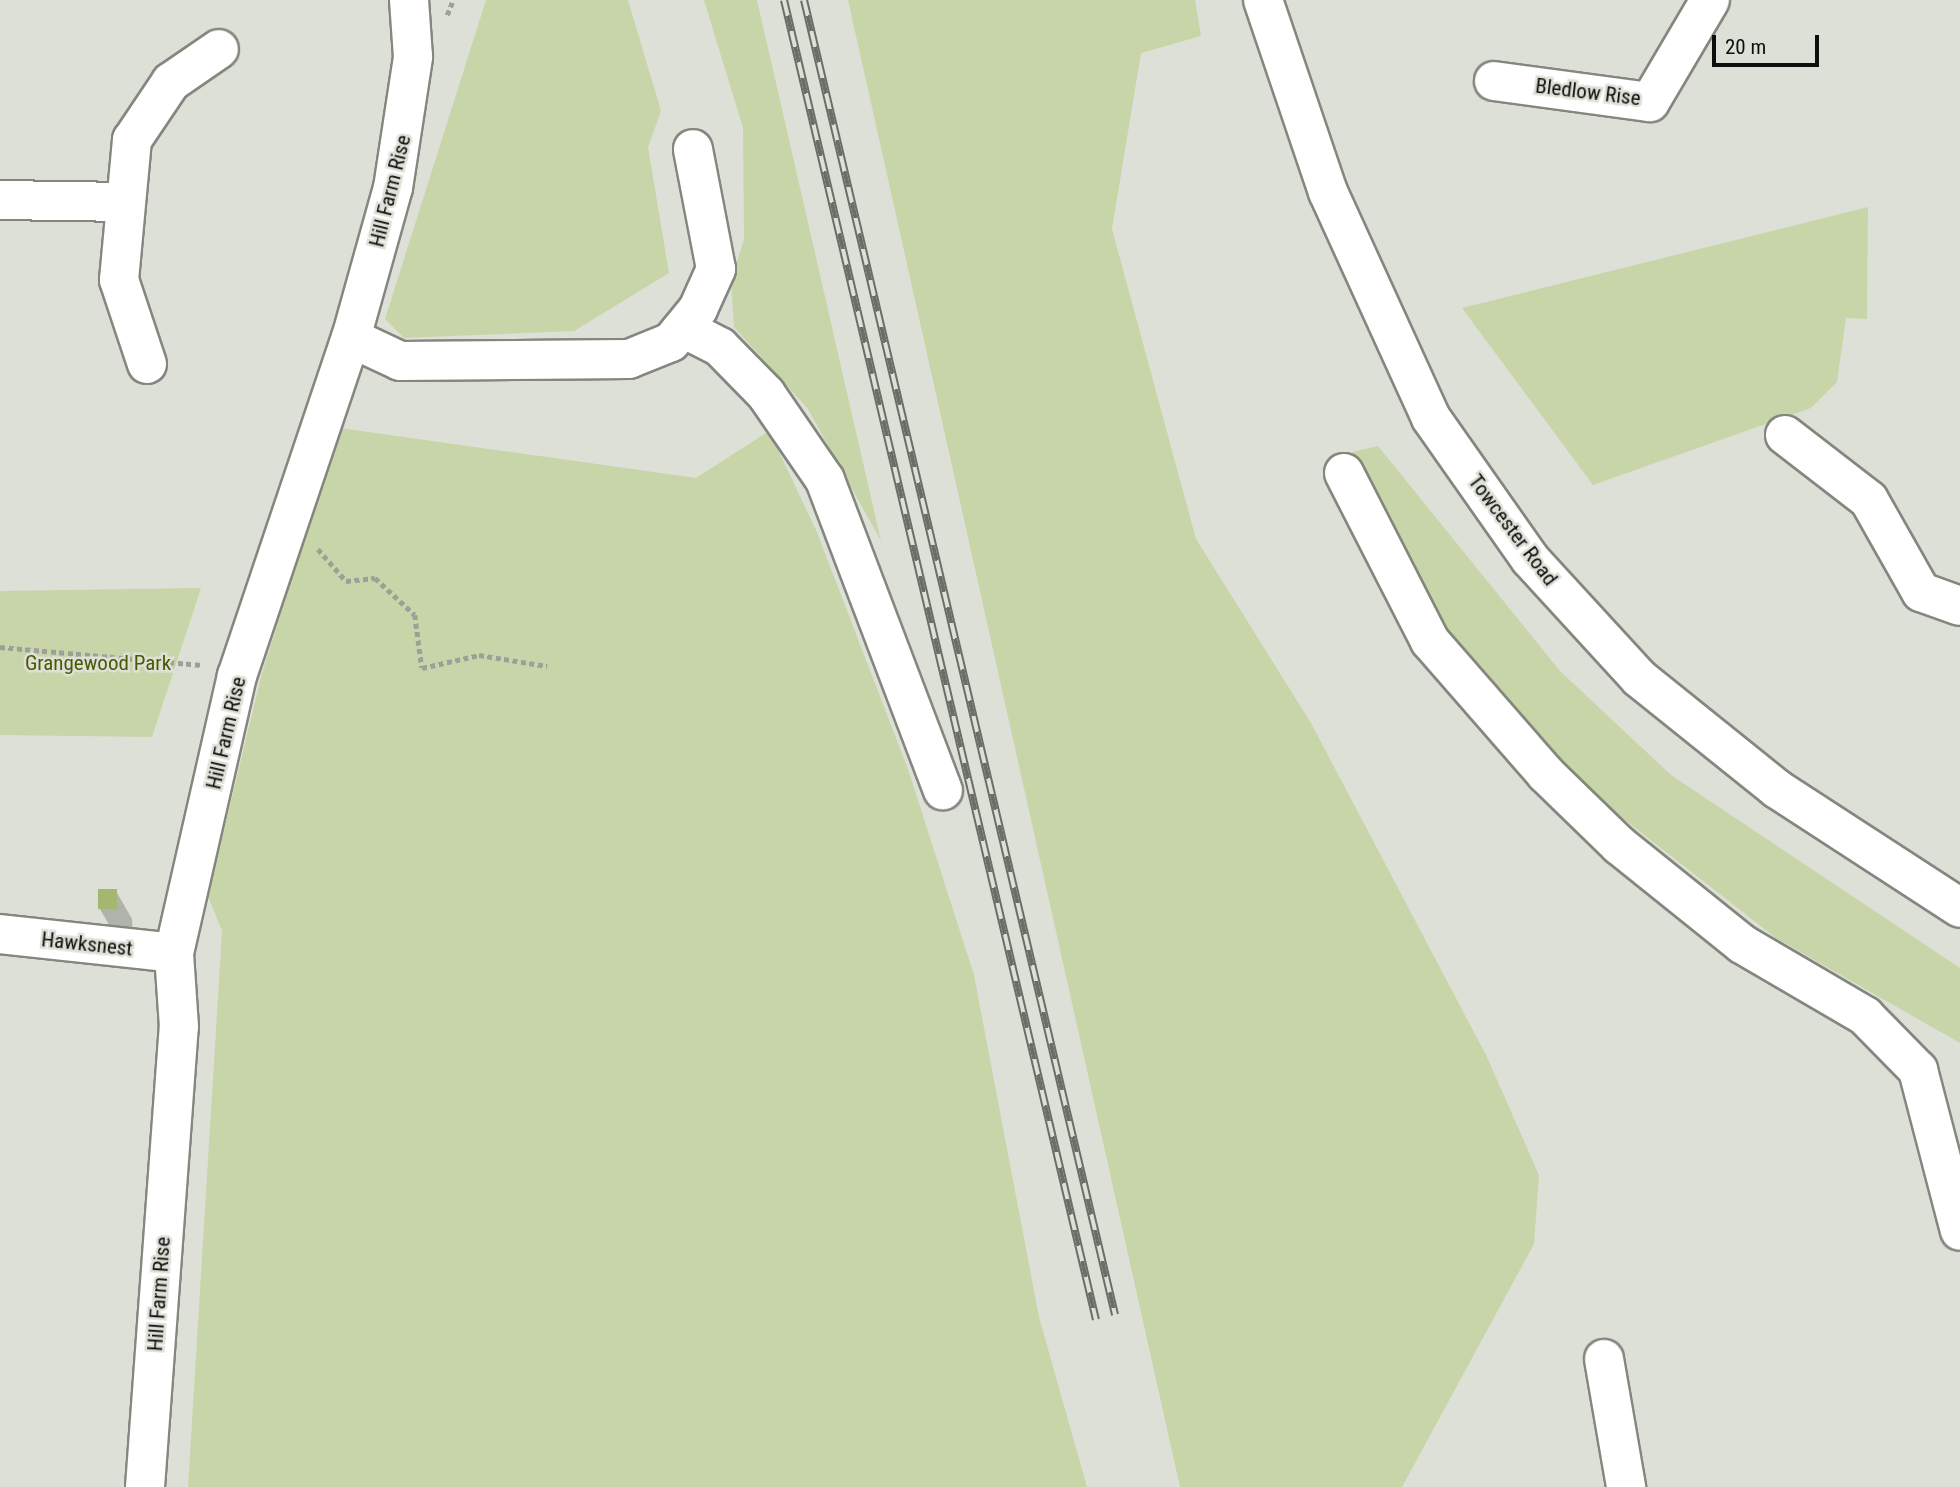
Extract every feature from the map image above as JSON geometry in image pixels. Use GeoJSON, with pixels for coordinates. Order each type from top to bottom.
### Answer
{"type":"FeatureCollection","features":[{"type":"Feature","properties":{"kind":"street","name":"Hill Farm Rise"},"geometry":{"type":"LineString","coordinates":[[145,1487],[179,1027],[174,953],[237,676],[351,338],[408,117],[414,57],[409,0]]}},
{"type":"Feature","properties":{"kind":"street","name":"Towcester Road"},"geometry":{"type":"LineString","coordinates":[[1264,0],[1328,192],[1432,418],[1530,559],[1649,687],[1777,789],[1960,908]]}},
{"type":"Feature","properties":{"kind":"street","name":"Bledlow Rise"},"geometry":{"type":"LineString","coordinates":[[1494,80],[1650,102],[1710,0]]}},
{"type":"Feature","properties":{"kind":"street"},"geometry":{"type":"LineString","coordinates":[[147,364],[119,281],[132,140],[171,82],[219,49]]}},
{"type":"Feature","properties":{"kind":"street"},"geometry":{"type":"LineString","coordinates":[[351,338],[400,361],[629,359],[671,342],[683,328],[716,269],[693,149]]}},
{"type":"Feature","properties":{"kind":"street"},"geometry":{"type":"LineString","coordinates":[[0,200],[125,202]]}},
{"type":"Feature","properties":{"kind":"street"},"geometry":{"type":"LineString","coordinates":[[683,328],[720,347],[766,394],[825,480],[943,790]]}},
{"type":"Feature","properties":{"kind":"street"},"geometry":{"type":"LineString","coordinates":[[1785,435],[1868,500],[1921,592],[1960,606]]}},
{"type":"Feature","properties":{"kind":"street"},"geometry":{"type":"LineString","coordinates":[[1344,473],[1430,641],[1546,774],[1619,845],[1742,943],[1865,1016],[1918,1070],[1960,1231]]}},
{"type":"Feature","properties":{"kind":"street","name":"Hawksnest"},"geometry":{"type":"LineString","coordinates":[[0,934],[174,953]]}},
{"type":"Feature","properties":{"kind":"street"},"geometry":{"type":"LineString","coordinates":[[1604,1359],[1626,1487]]}},
{"type":"Feature","properties":{"kind":"path"},"geometry":{"type":"LineString","coordinates":[[285,534],[316,548],[346,581],[375,578],[415,615],[422,668],[479,655],[547,666]]}},
{"type":"Feature","properties":{"kind":"path"},"geometry":{"type":"LineString","coordinates":[[0,647],[201,665]]}},
{"type":"Feature","properties":{"kind":"green space"},"geometry":{"type":"Polygon","coordinates":[[[486,0],[628,0],[661,111],[648,147],[669,273],[574,331],[404,338],[385,319],[486,0]]]}},
{"type":"Feature","properties":{"kind":"green space"},"geometry":{"type":"Polygon","coordinates":[[[704,0],[757,0],[881,541],[808,409],[734,327],[731,283],[744,239],[743,128],[704,0]]]}},
{"type":"Feature","properties":{"kind":"green space"},"geometry":{"type":"Polygon","coordinates":[[[848,0],[1195,0],[1201,36],[1141,53],[1112,229],[1196,539],[1311,723],[1486,1055],[1539,1175],[1534,1244],[1402,1487],[1180,1487],[848,0]]]}},
{"type":"Feature","properties":{"kind":"green space"},"geometry":{"type":"Polygon","coordinates":[[[1868,207],[1867,319],[1846,318],[1837,382],[1811,408],[1593,485],[1462,308],[1868,207]]]}},
{"type":"Feature","properties":{"kind":"green space"},"geometry":{"type":"Polygon","coordinates":[[[340,428],[696,478],[769,431],[816,530],[908,769],[974,975],[1039,1317],[1087,1487],[188,1487],[222,931],[208,896],[262,673],[340,428]]]}},
{"type":"Feature","properties":{"kind":"green space"},"geometry":{"type":"Polygon","coordinates":[[[1378,446],[1560,671],[1671,775],[1960,968],[1960,1043],[1776,938],[1588,791],[1502,701],[1437,616],[1352,452],[1378,446]]]}},
{"type":"Feature","properties":{"kind":"green space","name":"Grangewood Park"},"geometry":{"type":"Polygon","coordinates":[[[201,588],[152,737],[0,735],[0,591],[201,588]]]}},
{"type":"Feature","properties":{"kind":"building"},"geometry":{"type":"Polygon","coordinates":[[[98,889],[117,889],[117,909],[98,909],[98,889]]]}},
{"type":"Feature","properties":{"kind":"railway"},"geometry":{"type":"LineString","coordinates":[[784,0],[1096,1320]]}},
{"type":"Feature","properties":{"kind":"railway"},"geometry":{"type":"LineString","coordinates":[[804,0],[1115,1315]]}}]}
